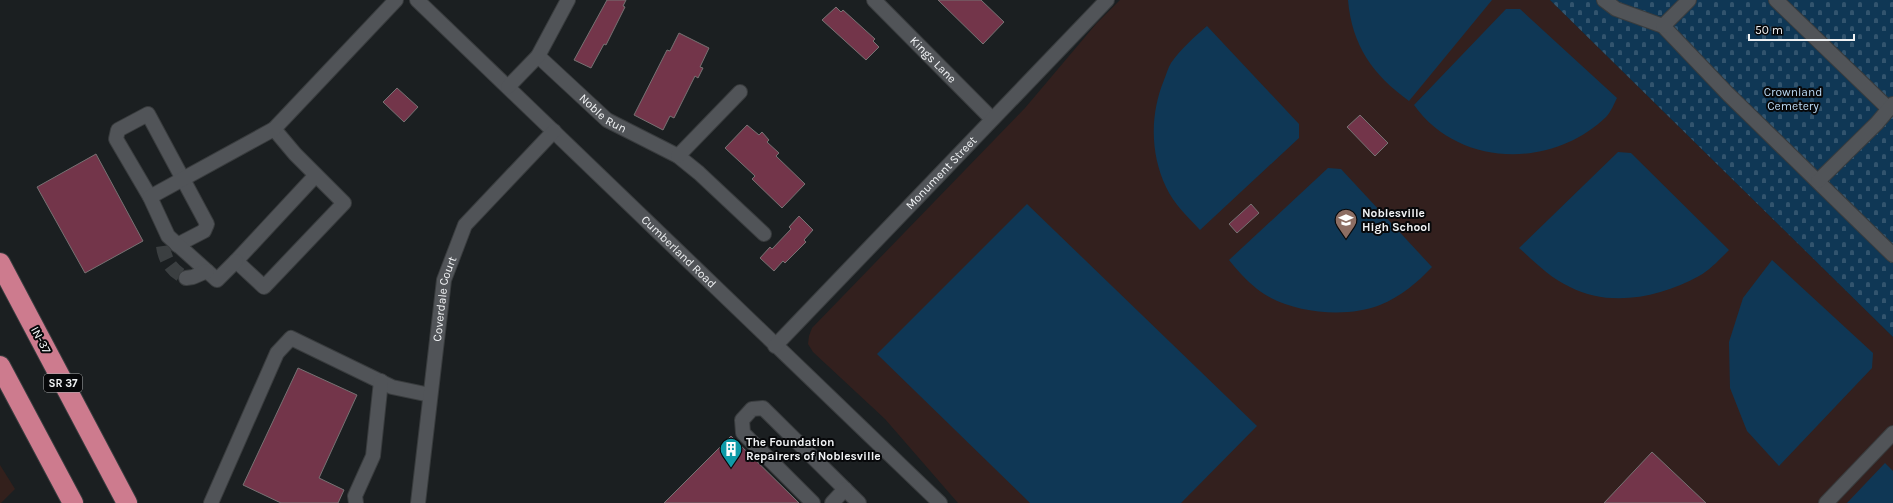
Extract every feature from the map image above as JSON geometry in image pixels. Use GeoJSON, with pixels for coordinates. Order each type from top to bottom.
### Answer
{"type":"FeatureCollection","features":[{"type":"Feature","properties":{"kind":"highway","name":"IN-37"},"geometry":{"type":"LineString","coordinates":[[0,263],[127,503]]}},
{"type":"Feature","properties":{"kind":"highway"},"geometry":{"type":"LineString","coordinates":[[0,366],[73,503]]}},
{"type":"Feature","properties":{"kind":"street"},"geometry":{"type":"LineString","coordinates":[[150,198],[183,178],[274,129],[396,0]]}},
{"type":"Feature","properties":{"kind":"street","name":"Cumberland Road"},"geometry":{"type":"LineString","coordinates":[[417,0],[940,503]]}},
{"type":"Feature","properties":{"kind":"street"},"geometry":{"type":"LineString","coordinates":[[508,87],[538,56],[568,0]]}},
{"type":"Feature","properties":{"kind":"street","name":"Kings Lane"},"geometry":{"type":"LineString","coordinates":[[874,0],[992,119]]}},
{"type":"Feature","properties":{"kind":"street","name":"Monument Street"},"geometry":{"type":"LineString","coordinates":[[776,346],[992,119],[1108,0]]}},
{"type":"Feature","properties":{"kind":"street"},"geometry":{"type":"LineString","coordinates":[[1604,0],[1616,9],[1663,26],[1728,94],[1893,255]]}},
{"type":"Feature","properties":{"kind":"street"},"geometry":{"type":"LineString","coordinates":[[1663,26],[1689,0]]}},
{"type":"Feature","properties":{"kind":"street"},"geometry":{"type":"LineString","coordinates":[[1776,0],[1891,106],[1877,123],[1818,181]]}},
{"type":"Feature","properties":{"kind":"street","name":"Noble Run"},"geometry":{"type":"LineString","coordinates":[[538,56],[607,120],[678,156],[764,234]]}},
{"type":"Feature","properties":{"kind":"street"},"geometry":{"type":"LineString","coordinates":[[678,156],[740,92]]}},
{"type":"Feature","properties":{"kind":"street"},"geometry":{"type":"LineString","coordinates":[[169,243],[204,231],[207,224],[148,114],[118,130],[116,139],[150,198],[169,243],[217,280],[236,262],[316,176]]}},
{"type":"Feature","properties":{"kind":"street"},"geometry":{"type":"LineString","coordinates":[[236,262],[264,287],[344,203],[295,154],[274,129]]}},
{"type":"Feature","properties":{"kind":"street","name":"Coverdale Court"},"geometry":{"type":"LineString","coordinates":[[418,503],[444,280],[465,225],[554,131]]}},
{"type":"Feature","properties":{"kind":"street"},"geometry":{"type":"LineString","coordinates":[[186,278],[193,277],[207,271]]}},
{"type":"Feature","properties":{"kind":"street"},"geometry":{"type":"LineString","coordinates":[[211,503],[277,353],[291,338],[392,387],[430,396]]}},
{"type":"Feature","properties":{"kind":"street"},"geometry":{"type":"LineString","coordinates":[[356,503],[355,496],[373,456],[381,381]]}},
{"type":"Feature","properties":{"kind":"street"},"geometry":{"type":"LineString","coordinates":[[813,503],[743,433],[742,420],[752,409],[763,408],[859,503]]}},
{"type":"Feature","properties":{"kind":"street"},"geometry":{"type":"LineString","coordinates":[[1826,503],[1893,433]]}},
{"type":"Feature","properties":{"kind":"street"},"geometry":{"type":"LineString","coordinates":[[832,503],[845,489]]}},
{"type":"Feature","properties":{"kind":"shaded area","name":"Noblesville High School"},"geometry":{"type":"Polygon","coordinates":[[[1120,0],[1550,0],[1893,337],[1893,503],[958,503],[885,419],[813,352],[808,344],[809,336],[812,328],[1025,108],[1096,24],[1120,0]]]}},
{"type":"Feature","properties":{"kind":"shaded area"},"geometry":{"type":"Polygon","coordinates":[[[0,465],[15,489],[1,503],[0,503],[0,465]]]}},
{"type":"Feature","properties":{"kind":"green space"},"geometry":{"type":"Polygon","coordinates":[[[1348,0],[1492,0],[1409,101],[1385,81],[1366,58],[1354,32],[1348,0]]]}},
{"type":"Feature","properties":{"kind":"green space","name":"Crownland Cemetery"},"geometry":{"type":"Polygon","coordinates":[[[1550,0],[1893,0],[1893,337],[1550,0]]]}},
{"type":"Feature","properties":{"kind":"green space"},"geometry":{"type":"Polygon","coordinates":[[[1506,9],[1520,9],[1617,98],[1606,117],[1584,134],[1560,146],[1533,153],[1507,154],[1480,150],[1455,141],[1433,126],[1414,105],[1506,9]]]}},
{"type":"Feature","properties":{"kind":"green space"},"geometry":{"type":"Polygon","coordinates":[[[1207,26],[1299,124],[1299,138],[1200,230],[1177,204],[1166,187],[1157,161],[1154,120],[1159,93],[1170,65],[1183,48],[1207,26]]]}},
{"type":"Feature","properties":{"kind":"green space"},"geometry":{"type":"Polygon","coordinates":[[[1618,152],[1631,153],[1729,250],[1707,271],[1668,290],[1652,294],[1635,297],[1602,297],[1585,293],[1556,279],[1519,248],[1618,152]]]}},
{"type":"Feature","properties":{"kind":"green space"},"geometry":{"type":"Polygon","coordinates":[[[1328,168],[1341,169],[1432,267],[1408,289],[1395,298],[1380,305],[1350,312],[1334,312],[1317,311],[1284,304],[1257,289],[1229,260],[1328,168]]]}},
{"type":"Feature","properties":{"kind":"green space"},"geometry":{"type":"Polygon","coordinates":[[[1027,204],[1257,426],[1181,503],[1030,503],[877,354],[1027,204]]]}},
{"type":"Feature","properties":{"kind":"green space"},"geometry":{"type":"Polygon","coordinates":[[[1772,260],[1873,353],[1872,368],[1779,466],[1747,431],[1730,388],[1729,342],[1743,298],[1772,260]]]}},
{"type":"Feature","properties":{"kind":"green space"},"geometry":{"type":"Polygon","coordinates":[[[1885,463],[1893,471],[1893,503],[1847,503],[1885,463]]]}},
{"type":"Feature","properties":{"kind":"building"},"geometry":{"type":"Polygon","coordinates":[[[607,0],[626,0],[623,6],[625,7],[606,45],[604,44],[591,68],[574,60],[607,0]]]}},
{"type":"Feature","properties":{"kind":"building"},"geometry":{"type":"Polygon","coordinates":[[[938,0],[981,0],[1004,22],[983,44],[938,0]]]}},
{"type":"Feature","properties":{"kind":"building"},"geometry":{"type":"Polygon","coordinates":[[[836,7],[841,12],[843,10],[875,39],[873,41],[879,47],[866,60],[822,20],[836,7]]]}},
{"type":"Feature","properties":{"kind":"building"},"geometry":{"type":"Polygon","coordinates":[[[679,33],[709,48],[700,67],[703,68],[698,78],[695,76],[674,118],[670,116],[663,130],[634,115],[667,50],[670,51],[679,33]]]}},
{"type":"Feature","properties":{"kind":"building"},"geometry":{"type":"Polygon","coordinates":[[[397,88],[418,107],[404,122],[383,102],[397,88]]]}},
{"type":"Feature","properties":{"kind":"building"},"geometry":{"type":"Polygon","coordinates":[[[1360,115],[1388,143],[1375,156],[1347,127],[1360,115]]]}},
{"type":"Feature","properties":{"kind":"building"},"geometry":{"type":"Polygon","coordinates":[[[747,125],[759,135],[762,132],[769,140],[767,142],[779,153],[776,156],[805,184],[782,208],[752,179],[755,176],[725,148],[747,125]]]}},
{"type":"Feature","properties":{"kind":"building"},"geometry":{"type":"Polygon","coordinates":[[[96,154],[143,241],[85,273],[37,187],[96,154]]]}},
{"type":"Feature","properties":{"kind":"building"},"geometry":{"type":"Polygon","coordinates":[[[1251,204],[1259,213],[1237,233],[1229,224],[1251,204]]]}},
{"type":"Feature","properties":{"kind":"building"},"geometry":{"type":"Polygon","coordinates":[[[799,216],[813,230],[804,240],[806,242],[785,263],[783,261],[774,271],[760,258],[770,247],[772,249],[791,229],[789,227],[799,216]]]}},
{"type":"Feature","properties":{"kind":"building"},"geometry":{"type":"Polygon","coordinates":[[[298,368],[357,395],[319,478],[344,490],[338,503],[281,503],[243,485],[298,368]]]}},
{"type":"Feature","properties":{"kind":"building","name":"The Foundation Repairers of Noblesville"},"geometry":{"type":"Polygon","coordinates":[[[731,436],[799,503],[664,503],[731,436]]]}},
{"type":"Feature","properties":{"kind":"building"},"geometry":{"type":"Polygon","coordinates":[[[1652,452],[1706,503],[1604,503],[1652,452]]]}},
{"type":"Feature","properties":{"kind":"tunnel"},"geometry":{"type":"LineString","coordinates":[[163,246],[167,261],[173,269],[186,278]]}},
{"type":"Feature","properties":{"kind":"place","name":"Noblesville High School"},"geometry":{"type":"Point","coordinates":[1346,240]}},
{"type":"Feature","properties":{"kind":"place","name":"The Foundation Repairers of Noblesville"},"geometry":{"type":"Point","coordinates":[731,468]}}]}
